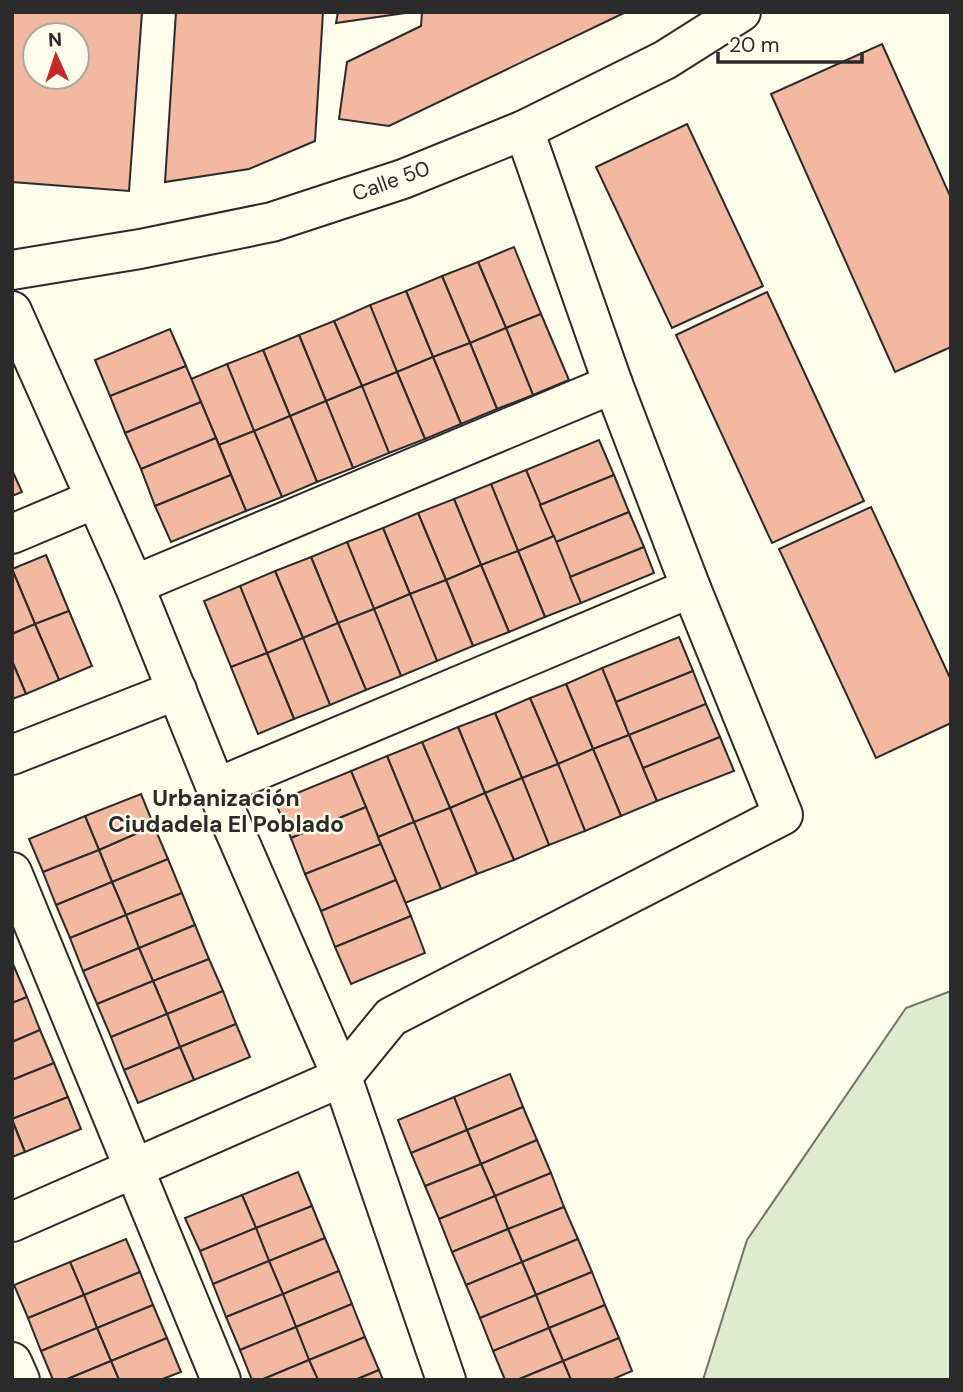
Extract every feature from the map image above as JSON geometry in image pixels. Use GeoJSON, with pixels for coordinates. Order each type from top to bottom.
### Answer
{"type":"FeatureCollection","features":[{"type":"Feature","properties":{"kind":"street","name":"Calle 50"},"geometry":{"type":"LineString","coordinates":[[12,270],[140,249],[272,222],[403,179],[524,130],[664,60],[741,12]]}},
{"type":"Feature","properties":{"kind":"street"},"geometry":{"type":"LineString","coordinates":[[12,1222],[341,1077],[391,1017],[783,815],[691,588],[613,384],[524,130]]}},
{"type":"Feature","properties":{"kind":"street"},"geometry":{"type":"LineString","coordinates":[[15,326],[134,585],[216,788],[341,1077],[446,1380]]}},
{"type":"Feature","properties":{"kind":"street"},"geometry":{"type":"LineString","coordinates":[[134,585],[613,384]]}},
{"type":"Feature","properties":{"kind":"street"},"geometry":{"type":"LineString","coordinates":[[12,534],[95,499]]}},
{"type":"Feature","properties":{"kind":"street"},"geometry":{"type":"LineString","coordinates":[[216,788],[691,588]]}},
{"type":"Feature","properties":{"kind":"street"},"geometry":{"type":"LineString","coordinates":[[12,755],[177,690]]}},
{"type":"Feature","properties":{"kind":"street"},"geometry":{"type":"LineString","coordinates":[[12,872],[221,1380]]}},
{"type":"Feature","properties":{"kind":"street"},"geometry":{"type":"LineString","coordinates":[[12,1362],[20,1380]]}},
{"type":"Feature","properties":{"kind":"green space"},"geometry":{"type":"Polygon","coordinates":[[[951,991],[951,1380],[703,1380],[747,1240],[906,1008],[951,991]]]}},
{"type":"Feature","properties":{"kind":"building"},"geometry":{"type":"Polygon","coordinates":[[[12,12],[142,12],[129,191],[12,182],[12,12]]]}},
{"type":"Feature","properties":{"kind":"building"},"geometry":{"type":"Polygon","coordinates":[[[176,12],[323,12],[315,141],[249,169],[165,182],[176,12]]]}},
{"type":"Feature","properties":{"kind":"building"},"geometry":{"type":"Polygon","coordinates":[[[338,12],[412,12],[336,23],[338,12]]]}},
{"type":"Feature","properties":{"kind":"building"},"geometry":{"type":"Polygon","coordinates":[[[422,12],[626,12],[389,126],[339,119],[347,62],[421,26],[422,12]]]}},
{"type":"Feature","properties":{"kind":"building"},"geometry":{"type":"Polygon","coordinates":[[[882,44],[951,198],[951,347],[895,372],[771,94],[882,44]]]}},
{"type":"Feature","properties":{"kind":"building"},"geometry":{"type":"Polygon","coordinates":[[[687,124],[763,286],[672,328],[596,167],[687,124]]]}},
{"type":"Feature","properties":{"kind":"building"},"geometry":{"type":"Polygon","coordinates":[[[514,247],[541,314],[506,328],[478,262],[514,247]]]}},
{"type":"Feature","properties":{"kind":"building"},"geometry":{"type":"Polygon","coordinates":[[[478,262],[506,328],[470,343],[442,276],[478,262]]]}},
{"type":"Feature","properties":{"kind":"building"},"geometry":{"type":"Polygon","coordinates":[[[442,276],[470,343],[433,357],[406,291],[442,276]]]}},
{"type":"Feature","properties":{"kind":"building"},"geometry":{"type":"Polygon","coordinates":[[[406,291],[433,357],[397,372],[370,305],[406,291]]]}},
{"type":"Feature","properties":{"kind":"building"},"geometry":{"type":"Polygon","coordinates":[[[767,292],[864,501],[772,543],[676,335],[767,292]]]}},
{"type":"Feature","properties":{"kind":"building"},"geometry":{"type":"Polygon","coordinates":[[[370,305],[397,372],[362,386],[334,321],[370,305]]]}},
{"type":"Feature","properties":{"kind":"building"},"geometry":{"type":"Polygon","coordinates":[[[541,314],[569,380],[533,395],[506,328],[541,314]]]}},
{"type":"Feature","properties":{"kind":"building"},"geometry":{"type":"Polygon","coordinates":[[[334,321],[362,386],[326,401],[299,335],[334,321]]]}},
{"type":"Feature","properties":{"kind":"building"},"geometry":{"type":"Polygon","coordinates":[[[506,328],[533,395],[497,409],[470,343],[506,328]]]}},
{"type":"Feature","properties":{"kind":"building"},"geometry":{"type":"Polygon","coordinates":[[[170,329],[186,366],[110,396],[95,360],[170,329]]]}},
{"type":"Feature","properties":{"kind":"building"},"geometry":{"type":"Polygon","coordinates":[[[299,335],[326,401],[290,416],[263,350],[299,335]]]}},
{"type":"Feature","properties":{"kind":"building"},"geometry":{"type":"Polygon","coordinates":[[[470,343],[497,409],[461,424],[433,357],[470,343]]]}},
{"type":"Feature","properties":{"kind":"building"},"geometry":{"type":"Polygon","coordinates":[[[263,350],[290,416],[254,431],[227,364],[263,350]]]}},
{"type":"Feature","properties":{"kind":"building"},"geometry":{"type":"Polygon","coordinates":[[[433,357],[461,424],[425,439],[397,372],[433,357]]]}},
{"type":"Feature","properties":{"kind":"building"},"geometry":{"type":"Polygon","coordinates":[[[227,364],[254,431],[219,445],[191,379],[227,364]]]}},
{"type":"Feature","properties":{"kind":"building"},"geometry":{"type":"Polygon","coordinates":[[[186,366],[201,402],[125,433],[110,396],[186,366]]]}},
{"type":"Feature","properties":{"kind":"building"},"geometry":{"type":"Polygon","coordinates":[[[397,372],[425,439],[389,453],[362,386],[397,372]]]}},
{"type":"Feature","properties":{"kind":"building"},"geometry":{"type":"Polygon","coordinates":[[[362,386],[389,453],[353,468],[326,401],[362,386]]]}},
{"type":"Feature","properties":{"kind":"building"},"geometry":{"type":"Polygon","coordinates":[[[326,401],[353,468],[317,482],[290,416],[326,401]]]}},
{"type":"Feature","properties":{"kind":"building"},"geometry":{"type":"Polygon","coordinates":[[[201,402],[216,438],[141,469],[125,433],[201,402]]]}},
{"type":"Feature","properties":{"kind":"building"},"geometry":{"type":"Polygon","coordinates":[[[290,416],[317,482],[282,497],[254,431],[290,416]]]}},
{"type":"Feature","properties":{"kind":"building"},"geometry":{"type":"Polygon","coordinates":[[[254,431],[282,497],[246,511],[219,445],[254,431]]]}},
{"type":"Feature","properties":{"kind":"building"},"geometry":{"type":"Polygon","coordinates":[[[216,438],[231,475],[155,506],[141,469],[216,438]]]}},
{"type":"Feature","properties":{"kind":"building"},"geometry":{"type":"Polygon","coordinates":[[[599,440],[614,475],[540,505],[526,470],[599,440]]]}},
{"type":"Feature","properties":{"kind":"building"},"geometry":{"type":"Polygon","coordinates":[[[12,470],[22,492],[12,496],[12,470]]]}},
{"type":"Feature","properties":{"kind":"building"},"geometry":{"type":"Polygon","coordinates":[[[526,470],[554,536],[518,551],[491,484],[526,470]]]}},
{"type":"Feature","properties":{"kind":"building"},"geometry":{"type":"Polygon","coordinates":[[[231,475],[246,511],[171,542],[155,506],[231,475]]]}},
{"type":"Feature","properties":{"kind":"building"},"geometry":{"type":"Polygon","coordinates":[[[614,475],[629,512],[556,542],[540,505],[614,475]]]}},
{"type":"Feature","properties":{"kind":"building"},"geometry":{"type":"Polygon","coordinates":[[[491,484],[518,551],[481,565],[454,499],[491,484]]]}},
{"type":"Feature","properties":{"kind":"building"},"geometry":{"type":"Polygon","coordinates":[[[454,499],[481,565],[446,580],[418,513],[454,499]]]}},
{"type":"Feature","properties":{"kind":"building"},"geometry":{"type":"Polygon","coordinates":[[[871,507],[951,680],[951,723],[876,758],[779,549],[871,507]]]}},
{"type":"Feature","properties":{"kind":"building"},"geometry":{"type":"Polygon","coordinates":[[[629,512],[644,547],[570,577],[556,542],[629,512]]]}},
{"type":"Feature","properties":{"kind":"building"},"geometry":{"type":"Polygon","coordinates":[[[418,513],[446,580],[410,594],[383,528],[418,513]]]}},
{"type":"Feature","properties":{"kind":"building"},"geometry":{"type":"Polygon","coordinates":[[[383,528],[410,594],[374,609],[347,542],[383,528]]]}},
{"type":"Feature","properties":{"kind":"building"},"geometry":{"type":"Polygon","coordinates":[[[554,536],[581,603],[545,617],[518,551],[554,536]]]}},
{"type":"Feature","properties":{"kind":"building"},"geometry":{"type":"Polygon","coordinates":[[[347,542],[374,609],[338,623],[311,557],[347,542]]]}},
{"type":"Feature","properties":{"kind":"building"},"geometry":{"type":"Polygon","coordinates":[[[644,547],[654,573],[581,603],[570,577],[644,547]]]}},
{"type":"Feature","properties":{"kind":"building"},"geometry":{"type":"Polygon","coordinates":[[[518,551],[545,617],[509,632],[481,565],[518,551]]]}},
{"type":"Feature","properties":{"kind":"building"},"geometry":{"type":"Polygon","coordinates":[[[46,555],[69,611],[35,624],[12,569],[46,555]]]}},
{"type":"Feature","properties":{"kind":"building"},"geometry":{"type":"Polygon","coordinates":[[[311,557],[338,623],[303,638],[275,571],[311,557]]]}},
{"type":"Feature","properties":{"kind":"building"},"geometry":{"type":"Polygon","coordinates":[[[481,565],[509,632],[473,646],[446,580],[481,565]]]}},
{"type":"Feature","properties":{"kind":"building"},"geometry":{"type":"Polygon","coordinates":[[[12,569],[35,624],[12,634],[12,569]]]}},
{"type":"Feature","properties":{"kind":"building"},"geometry":{"type":"Polygon","coordinates":[[[275,571],[303,638],[267,653],[240,586],[275,571]]]}},
{"type":"Feature","properties":{"kind":"building"},"geometry":{"type":"Polygon","coordinates":[[[446,580],[473,646],[437,661],[410,594],[446,580]]]}},
{"type":"Feature","properties":{"kind":"building"},"geometry":{"type":"Polygon","coordinates":[[[240,586],[267,653],[231,667],[204,601],[240,586]]]}},
{"type":"Feature","properties":{"kind":"building"},"geometry":{"type":"Polygon","coordinates":[[[410,594],[437,661],[401,676],[374,609],[410,594]]]}},
{"type":"Feature","properties":{"kind":"building"},"geometry":{"type":"Polygon","coordinates":[[[374,609],[401,676],[366,690],[338,623],[374,609]]]}},
{"type":"Feature","properties":{"kind":"building"},"geometry":{"type":"Polygon","coordinates":[[[69,611],[92,666],[59,680],[35,624],[69,611]]]}},
{"type":"Feature","properties":{"kind":"building"},"geometry":{"type":"Polygon","coordinates":[[[338,623],[366,690],[330,705],[303,638],[338,623]]]}},
{"type":"Feature","properties":{"kind":"building"},"geometry":{"type":"Polygon","coordinates":[[[35,624],[59,680],[26,694],[12,661],[12,634],[35,624]]]}},
{"type":"Feature","properties":{"kind":"building"},"geometry":{"type":"Polygon","coordinates":[[[679,637],[693,671],[616,702],[602,668],[679,637]]]}},
{"type":"Feature","properties":{"kind":"building"},"geometry":{"type":"Polygon","coordinates":[[[303,638],[330,705],[294,719],[267,653],[303,638]]]}},
{"type":"Feature","properties":{"kind":"building"},"geometry":{"type":"Polygon","coordinates":[[[267,653],[294,719],[258,734],[231,667],[267,653]]]}},
{"type":"Feature","properties":{"kind":"building"},"geometry":{"type":"Polygon","coordinates":[[[12,661],[26,694],[12,699],[12,661]]]}},
{"type":"Feature","properties":{"kind":"building"},"geometry":{"type":"Polygon","coordinates":[[[602,668],[629,735],[593,749],[566,684],[602,668]]]}},
{"type":"Feature","properties":{"kind":"building"},"geometry":{"type":"Polygon","coordinates":[[[693,671],[706,704],[629,735],[616,702],[693,671]]]}},
{"type":"Feature","properties":{"kind":"building"},"geometry":{"type":"Polygon","coordinates":[[[566,684],[593,749],[558,764],[530,698],[566,684]]]}},
{"type":"Feature","properties":{"kind":"building"},"geometry":{"type":"Polygon","coordinates":[[[530,698],[558,764],[522,778],[495,713],[530,698]]]}},
{"type":"Feature","properties":{"kind":"building"},"geometry":{"type":"Polygon","coordinates":[[[706,704],[720,737],[643,768],[629,735],[706,704]]]}},
{"type":"Feature","properties":{"kind":"building"},"geometry":{"type":"Polygon","coordinates":[[[495,713],[522,778],[485,793],[458,727],[495,713]]]}},
{"type":"Feature","properties":{"kind":"building"},"geometry":{"type":"Polygon","coordinates":[[[458,727],[485,793],[450,808],[422,742],[458,727]]]}},
{"type":"Feature","properties":{"kind":"building"},"geometry":{"type":"Polygon","coordinates":[[[629,735],[657,801],[621,816],[593,749],[629,735]]]}},
{"type":"Feature","properties":{"kind":"building"},"geometry":{"type":"Polygon","coordinates":[[[720,737],[734,771],[657,801],[643,768],[720,737]]]}},
{"type":"Feature","properties":{"kind":"building"},"geometry":{"type":"Polygon","coordinates":[[[422,742],[450,808],[414,822],[387,756],[422,742]]]}},
{"type":"Feature","properties":{"kind":"building"},"geometry":{"type":"Polygon","coordinates":[[[593,749],[621,816],[585,831],[558,764],[593,749]]]}},
{"type":"Feature","properties":{"kind":"building"},"geometry":{"type":"Polygon","coordinates":[[[387,756],[414,822],[378,837],[351,771],[387,756]]]}},
{"type":"Feature","properties":{"kind":"building"},"geometry":{"type":"Polygon","coordinates":[[[558,764],[585,831],[549,845],[522,778],[558,764]]]}},
{"type":"Feature","properties":{"kind":"building"},"geometry":{"type":"Polygon","coordinates":[[[351,771],[366,807],[291,838],[275,802],[351,771]]]}},
{"type":"Feature","properties":{"kind":"building"},"geometry":{"type":"Polygon","coordinates":[[[522,778],[549,845],[514,860],[485,793],[522,778]]]}},
{"type":"Feature","properties":{"kind":"building"},"geometry":{"type":"Polygon","coordinates":[[[485,793],[514,860],[477,874],[450,808],[485,793]]]}},
{"type":"Feature","properties":{"kind":"building"},"geometry":{"type":"Polygon","coordinates":[[[141,794],[154,826],[99,850],[85,816],[141,794]]]}},
{"type":"Feature","properties":{"kind":"building"},"geometry":{"type":"Polygon","coordinates":[[[366,807],[381,844],[305,874],[291,838],[366,807]]]}},
{"type":"Feature","properties":{"kind":"building"},"geometry":{"type":"Polygon","coordinates":[[[450,808],[477,874],[441,889],[414,822],[450,808]]]}},
{"type":"Feature","properties":{"kind":"building"},"geometry":{"type":"Polygon","coordinates":[[[85,816],[99,850],[43,872],[29,839],[85,816]]]}},
{"type":"Feature","properties":{"kind":"building"},"geometry":{"type":"Polygon","coordinates":[[[414,822],[441,889],[405,903],[378,837],[414,822]]]}},
{"type":"Feature","properties":{"kind":"building"},"geometry":{"type":"Polygon","coordinates":[[[154,826],[168,859],[112,882],[99,850],[154,826]]]}},
{"type":"Feature","properties":{"kind":"building"},"geometry":{"type":"Polygon","coordinates":[[[381,844],[396,880],[321,911],[305,874],[381,844]]]}},
{"type":"Feature","properties":{"kind":"building"},"geometry":{"type":"Polygon","coordinates":[[[99,850],[112,882],[56,905],[43,872],[99,850]]]}},
{"type":"Feature","properties":{"kind":"building"},"geometry":{"type":"Polygon","coordinates":[[[168,859],[182,893],[126,915],[112,882],[168,859]]]}},
{"type":"Feature","properties":{"kind":"building"},"geometry":{"type":"Polygon","coordinates":[[[396,880],[411,916],[335,947],[321,911],[396,880]]]}},
{"type":"Feature","properties":{"kind":"building"},"geometry":{"type":"Polygon","coordinates":[[[112,882],[126,915],[70,938],[56,905],[112,882]]]}},
{"type":"Feature","properties":{"kind":"building"},"geometry":{"type":"Polygon","coordinates":[[[182,893],[195,925],[139,948],[126,915],[182,893]]]}},
{"type":"Feature","properties":{"kind":"building"},"geometry":{"type":"Polygon","coordinates":[[[126,915],[139,948],[83,971],[70,938],[126,915]]]}},
{"type":"Feature","properties":{"kind":"building"},"geometry":{"type":"Polygon","coordinates":[[[411,916],[425,953],[351,984],[335,947],[411,916]]]}},
{"type":"Feature","properties":{"kind":"building"},"geometry":{"type":"Polygon","coordinates":[[[195,925],[209,959],[153,981],[139,948],[195,925]]]}},
{"type":"Feature","properties":{"kind":"building"},"geometry":{"type":"Polygon","coordinates":[[[139,948],[153,981],[97,1004],[83,971],[139,948]]]}},
{"type":"Feature","properties":{"kind":"building"},"geometry":{"type":"Polygon","coordinates":[[[209,959],[223,991],[167,1014],[153,981],[209,959]]]}},
{"type":"Feature","properties":{"kind":"building"},"geometry":{"type":"Polygon","coordinates":[[[12,965],[27,997],[12,1003],[12,965]]]}},
{"type":"Feature","properties":{"kind":"building"},"geometry":{"type":"Polygon","coordinates":[[[153,981],[167,1014],[111,1037],[97,1004],[153,981]]]}},
{"type":"Feature","properties":{"kind":"building"},"geometry":{"type":"Polygon","coordinates":[[[223,991],[236,1024],[180,1047],[167,1014],[223,991]]]}},
{"type":"Feature","properties":{"kind":"building"},"geometry":{"type":"Polygon","coordinates":[[[27,997],[40,1030],[12,1042],[12,1003],[27,997]]]}},
{"type":"Feature","properties":{"kind":"building"},"geometry":{"type":"Polygon","coordinates":[[[167,1014],[180,1047],[124,1070],[111,1037],[167,1014]]]}},
{"type":"Feature","properties":{"kind":"building"},"geometry":{"type":"Polygon","coordinates":[[[236,1024],[250,1057],[194,1080],[180,1047],[236,1024]]]}},
{"type":"Feature","properties":{"kind":"building"},"geometry":{"type":"Polygon","coordinates":[[[40,1030],[54,1063],[12,1080],[12,1042],[40,1030]]]}},
{"type":"Feature","properties":{"kind":"building"},"geometry":{"type":"Polygon","coordinates":[[[180,1047],[194,1080],[138,1103],[124,1070],[180,1047]]]}},
{"type":"Feature","properties":{"kind":"building"},"geometry":{"type":"Polygon","coordinates":[[[54,1063],[68,1097],[12,1119],[12,1080],[54,1063]]]}},
{"type":"Feature","properties":{"kind":"building"},"geometry":{"type":"Polygon","coordinates":[[[510,1074],[523,1107],[467,1130],[454,1097],[510,1074]]]}},
{"type":"Feature","properties":{"kind":"building"},"geometry":{"type":"Polygon","coordinates":[[[68,1097],[81,1129],[25,1152],[12,1119],[68,1097]]]}},
{"type":"Feature","properties":{"kind":"building"},"geometry":{"type":"Polygon","coordinates":[[[454,1097],[467,1130],[411,1153],[398,1120],[454,1097]]]}},
{"type":"Feature","properties":{"kind":"building"},"geometry":{"type":"Polygon","coordinates":[[[523,1107],[537,1140],[481,1164],[467,1130],[523,1107]]]}},
{"type":"Feature","properties":{"kind":"building"},"geometry":{"type":"Polygon","coordinates":[[[12,1120],[25,1152],[12,1157],[12,1120]]]}},
{"type":"Feature","properties":{"kind":"building"},"geometry":{"type":"Polygon","coordinates":[[[467,1130],[481,1164],[425,1186],[411,1153],[467,1130]]]}},
{"type":"Feature","properties":{"kind":"building"},"geometry":{"type":"Polygon","coordinates":[[[537,1140],[551,1173],[495,1196],[481,1164],[537,1140]]]}},
{"type":"Feature","properties":{"kind":"building"},"geometry":{"type":"Polygon","coordinates":[[[481,1164],[495,1196],[439,1219],[425,1186],[481,1164]]]}},
{"type":"Feature","properties":{"kind":"building"},"geometry":{"type":"Polygon","coordinates":[[[298,1172],[312,1206],[256,1228],[242,1195],[298,1172]]]}},
{"type":"Feature","properties":{"kind":"building"},"geometry":{"type":"Polygon","coordinates":[[[551,1173],[564,1207],[508,1229],[495,1196],[551,1173]]]}},
{"type":"Feature","properties":{"kind":"building"},"geometry":{"type":"Polygon","coordinates":[[[242,1195],[256,1228],[200,1251],[185,1218],[242,1195]]]}},
{"type":"Feature","properties":{"kind":"building"},"geometry":{"type":"Polygon","coordinates":[[[495,1196],[508,1229],[452,1252],[439,1219],[495,1196]]]}},
{"type":"Feature","properties":{"kind":"building"},"geometry":{"type":"Polygon","coordinates":[[[312,1206],[325,1238],[269,1261],[256,1228],[312,1206]]]}},
{"type":"Feature","properties":{"kind":"building"},"geometry":{"type":"Polygon","coordinates":[[[564,1207],[578,1239],[522,1262],[508,1229],[564,1207]]]}},
{"type":"Feature","properties":{"kind":"building"},"geometry":{"type":"Polygon","coordinates":[[[256,1228],[269,1261],[213,1284],[200,1251],[256,1228]]]}},
{"type":"Feature","properties":{"kind":"building"},"geometry":{"type":"Polygon","coordinates":[[[508,1229],[522,1262],[466,1285],[452,1252],[508,1229]]]}},
{"type":"Feature","properties":{"kind":"building"},"geometry":{"type":"Polygon","coordinates":[[[325,1238],[339,1271],[283,1294],[269,1261],[325,1238]]]}},
{"type":"Feature","properties":{"kind":"building"},"geometry":{"type":"Polygon","coordinates":[[[126,1239],[140,1272],[84,1295],[70,1262],[126,1239]]]}},
{"type":"Feature","properties":{"kind":"building"},"geometry":{"type":"Polygon","coordinates":[[[578,1239],[592,1272],[536,1295],[522,1262],[578,1239]]]}},
{"type":"Feature","properties":{"kind":"building"},"geometry":{"type":"Polygon","coordinates":[[[269,1261],[283,1294],[226,1317],[213,1284],[269,1261]]]}},
{"type":"Feature","properties":{"kind":"building"},"geometry":{"type":"Polygon","coordinates":[[[70,1262],[84,1295],[28,1318],[14,1285],[70,1262]]]}},
{"type":"Feature","properties":{"kind":"building"},"geometry":{"type":"Polygon","coordinates":[[[522,1262],[536,1295],[480,1318],[466,1285],[522,1262]]]}},
{"type":"Feature","properties":{"kind":"building"},"geometry":{"type":"Polygon","coordinates":[[[339,1271],[352,1304],[296,1327],[283,1294],[339,1271]]]}},
{"type":"Feature","properties":{"kind":"building"},"geometry":{"type":"Polygon","coordinates":[[[140,1272],[153,1305],[97,1328],[84,1295],[140,1272]]]}},
{"type":"Feature","properties":{"kind":"building"},"geometry":{"type":"Polygon","coordinates":[[[592,1272],[605,1305],[549,1328],[536,1295],[592,1272]]]}},
{"type":"Feature","properties":{"kind":"building"},"geometry":{"type":"Polygon","coordinates":[[[283,1294],[296,1327],[240,1350],[226,1317],[283,1294]]]}},
{"type":"Feature","properties":{"kind":"building"},"geometry":{"type":"Polygon","coordinates":[[[84,1295],[97,1328],[41,1351],[28,1318],[84,1295]]]}},
{"type":"Feature","properties":{"kind":"building"},"geometry":{"type":"Polygon","coordinates":[[[536,1295],[549,1328],[493,1351],[480,1318],[536,1295]]]}},
{"type":"Feature","properties":{"kind":"building"},"geometry":{"type":"Polygon","coordinates":[[[352,1304],[365,1337],[309,1360],[296,1327],[352,1304]]]}},
{"type":"Feature","properties":{"kind":"building"},"geometry":{"type":"Polygon","coordinates":[[[153,1305],[167,1338],[111,1361],[97,1328],[153,1305]]]}},
{"type":"Feature","properties":{"kind":"building"},"geometry":{"type":"Polygon","coordinates":[[[605,1305],[619,1338],[563,1361],[549,1328],[605,1305]]]}},
{"type":"Feature","properties":{"kind":"building"},"geometry":{"type":"Polygon","coordinates":[[[296,1327],[309,1360],[261,1380],[252,1380],[240,1350],[296,1327]]]}},
{"type":"Feature","properties":{"kind":"building"},"geometry":{"type":"Polygon","coordinates":[[[97,1328],[111,1361],[65,1380],[53,1380],[41,1351],[97,1328]]]}},
{"type":"Feature","properties":{"kind":"building"},"geometry":{"type":"Polygon","coordinates":[[[549,1328],[563,1361],[517,1380],[505,1380],[493,1351],[549,1328]]]}},
{"type":"Feature","properties":{"kind":"building"},"geometry":{"type":"Polygon","coordinates":[[[365,1337],[379,1370],[355,1380],[318,1380],[309,1360],[365,1337]]]}},
{"type":"Feature","properties":{"kind":"building"},"geometry":{"type":"Polygon","coordinates":[[[167,1338],[181,1372],[160,1380],[119,1380],[111,1361],[167,1338]]]}},
{"type":"Feature","properties":{"kind":"building"},"geometry":{"type":"Polygon","coordinates":[[[619,1338],[632,1371],[611,1380],[571,1380],[563,1361],[619,1338]]]}},
{"type":"Feature","properties":{"kind":"building"},"geometry":{"type":"Polygon","coordinates":[[[309,1360],[318,1380],[261,1380],[309,1360]]]}},
{"type":"Feature","properties":{"kind":"building"},"geometry":{"type":"Polygon","coordinates":[[[111,1361],[119,1380],[65,1380],[111,1361]]]}},
{"type":"Feature","properties":{"kind":"building"},"geometry":{"type":"Polygon","coordinates":[[[563,1361],[571,1380],[517,1380],[563,1361]]]}},
{"type":"Feature","properties":{"kind":"building"},"geometry":{"type":"Polygon","coordinates":[[[379,1370],[383,1380],[355,1380],[379,1370]]]}},
{"type":"Feature","properties":{"kind":"district","name":"Urbanización Ciudadela El Poblado"},"geometry":{"type":"Point","coordinates":[226,811]}}]}
